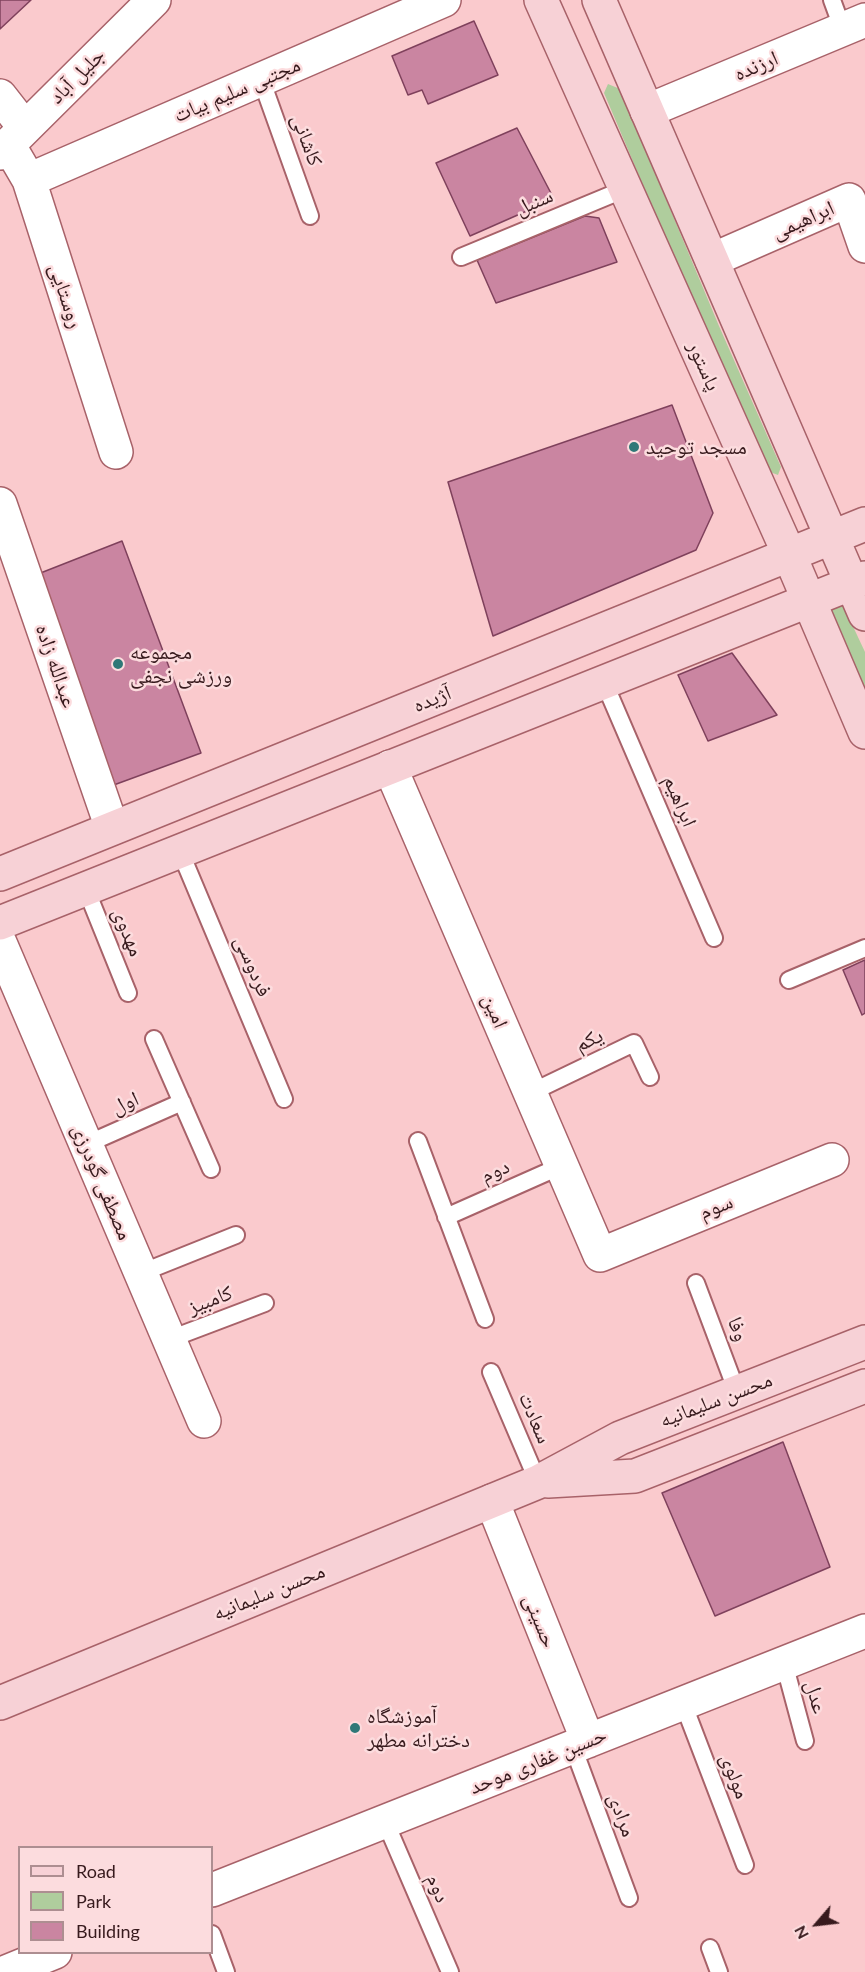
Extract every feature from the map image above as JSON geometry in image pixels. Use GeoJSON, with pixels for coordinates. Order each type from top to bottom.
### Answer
{"type":"FeatureCollection","features":[{"type":"Feature","properties":{"kind":"main road","name":"پاستور"},"geometry":{"type":"LineString","coordinates":[[541,0],[789,554],[807,602],[865,732]]}},
{"type":"Feature","properties":{"kind":"main road"},"geometry":{"type":"LineString","coordinates":[[599,0],[832,537],[859,581],[865,614]]}},
{"type":"Feature","properties":{"kind":"main road"},"geometry":{"type":"LineString","coordinates":[[574,76],[622,54]]}},
{"type":"Feature","properties":{"kind":"main road"},"geometry":{"type":"LineString","coordinates":[[761,492],[780,497],[794,490],[803,471]]}},
{"type":"Feature","properties":{"kind":"main road","name":"آژیده"},"geometry":{"type":"LineString","coordinates":[[0,874],[865,524]]}},
{"type":"Feature","properties":{"kind":"main road"},"geometry":{"type":"LineString","coordinates":[[0,923],[859,581]]}},
{"type":"Feature","properties":{"kind":"main road","name":"محسن سلیمانیه"},"geometry":{"type":"LineString","coordinates":[[0,1703],[538,1482],[620,1438],[865,1342]]}},
{"type":"Feature","properties":{"kind":"main road","name":"محسن سلیمانیه"},"geometry":{"type":"LineString","coordinates":[[538,1482],[635,1476],[865,1386]]}},
{"type":"Feature","properties":{"kind":"street","name":"جلیل آباد"},"geometry":{"type":"LineString","coordinates":[[11,142],[154,0]]}},
{"type":"Feature","properties":{"kind":"street","name":"مجتبی سلیم بیات"},"geometry":{"type":"LineString","coordinates":[[29,180],[444,0]]}},
{"type":"Feature","properties":{"kind":"street","name":"ارزنده"},"geometry":{"type":"LineString","coordinates":[[647,111],[847,17]]}},
{"type":"Feature","properties":{"kind":"street","name":"روستایی"},"geometry":{"type":"LineString","coordinates":[[0,96],[11,142],[29,180],[117,452]]}},
{"type":"Feature","properties":{"kind":"street","name":"ابراهیمی"},"geometry":{"type":"LineString","coordinates":[[712,260],[849,200],[865,246]]}},
{"type":"Feature","properties":{"kind":"street","name":"عبدالله زاده"},"geometry":{"type":"LineString","coordinates":[[0,504],[112,828]]}},
{"type":"Feature","properties":{"kind":"street","name":"امین"},"geometry":{"type":"LineString","coordinates":[[390,768],[600,1255]]}},
{"type":"Feature","properties":{"kind":"street","name":"مصطفی گودرزی"},"geometry":{"type":"LineString","coordinates":[[0,943],[204,1421]]}},
{"type":"Feature","properties":{"kind":"street","name":"سوم"},"geometry":{"type":"LineString","coordinates":[[600,1255],[832,1160]]}},
{"type":"Feature","properties":{"kind":"street","name":"حسینی"},"geometry":{"type":"LineString","coordinates":[[492,1501],[581,1744]]}},
{"type":"Feature","properties":{"kind":"street","name":"حسین غفاری موحد"},"geometry":{"type":"LineString","coordinates":[[213,1890],[865,1631]]}},
{"type":"Feature","properties":{"kind":"street"},"geometry":{"type":"LineString","coordinates":[[6,1972],[52,1954]]}},
{"type":"Feature","properties":{"kind":"lane","name":"کاشانی"},"geometry":{"type":"LineString","coordinates":[[261,79],[310,216]]}},
{"type":"Feature","properties":{"kind":"lane","name":"سنبل"},"geometry":{"type":"LineString","coordinates":[[461,257],[624,189]]}},
{"type":"Feature","properties":{"kind":"lane","name":"ابراهیم"},"geometry":{"type":"LineString","coordinates":[[604,682],[714,938]]}},
{"type":"Feature","properties":{"kind":"lane","name":"فردوسی"},"geometry":{"type":"LineString","coordinates":[[180,851],[284,1099]]}},
{"type":"Feature","properties":{"kind":"lane","name":"مهدوی"},"geometry":{"type":"LineString","coordinates":[[86,889],[128,993]]}},
{"type":"Feature","properties":{"kind":"lane"},"geometry":{"type":"LineString","coordinates":[[789,980],[865,948]]}},
{"type":"Feature","properties":{"kind":"lane"},"geometry":{"type":"LineString","coordinates":[[154,1039],[211,1169]]}},
{"type":"Feature","properties":{"kind":"lane","name":"یکم"},"geometry":{"type":"LineString","coordinates":[[530,1093],[634,1044],[650,1077]]}},
{"type":"Feature","properties":{"kind":"lane","name":"اول"},"geometry":{"type":"LineString","coordinates":[[87,1144],[182,1102]]}},
{"type":"Feature","properties":{"kind":"lane"},"geometry":{"type":"LineString","coordinates":[[418,1141],[485,1319]]}},
{"type":"Feature","properties":{"kind":"lane","name":"دوم"},"geometry":{"type":"LineString","coordinates":[[446,1217],[561,1166]]}},
{"type":"Feature","properties":{"kind":"lane"},"geometry":{"type":"LineString","coordinates":[[141,1273],[236,1235]]}},
{"type":"Feature","properties":{"kind":"lane","name":"وفا"},"geometry":{"type":"LineString","coordinates":[[696,1283],[737,1392]]}},
{"type":"Feature","properties":{"kind":"lane","name":"کامبیز"},"geometry":{"type":"LineString","coordinates":[[170,1339],[265,1303]]}},
{"type":"Feature","properties":{"kind":"lane","name":"سعادت"},"geometry":{"type":"LineString","coordinates":[[491,1372],[538,1482]]}},
{"type":"Feature","properties":{"kind":"lane","name":"عدل"},"geometry":{"type":"LineString","coordinates":[[784,1663],[805,1742]]}},
{"type":"Feature","properties":{"kind":"lane","name":"مولوی"},"geometry":{"type":"LineString","coordinates":[[683,1703],[745,1865]]}},
{"type":"Feature","properties":{"kind":"lane","name":"مرادی"},"geometry":{"type":"LineString","coordinates":[[581,1744],[628,1898]]}},
{"type":"Feature","properties":{"kind":"lane","name":"دوم"},"geometry":{"type":"LineString","coordinates":[[386,1821],[450,1972]]}},
{"type":"Feature","properties":{"kind":"lane"},"geometry":{"type":"LineString","coordinates":[[213,1937],[226,1972]]}},
{"type":"Feature","properties":{"kind":"lane"},"geometry":{"type":"LineString","coordinates":[[710,1948],[719,1972]]}},
{"type":"Feature","properties":{"kind":"green space"},"geometry":{"type":"Polygon","coordinates":[[[608,84],[620,89],[781,467],[778,475],[770,472],[700,320],[604,93],[608,84]]]}},
{"type":"Feature","properties":{"kind":"green space"},"geometry":{"type":"Polygon","coordinates":[[[842,603],[865,652],[865,694],[827,608],[842,603]]]}},
{"type":"Feature","properties":{"kind":"building"},"geometry":{"type":"Polygon","coordinates":[[[0,0],[31,0],[0,29],[0,0]]]}},
{"type":"Feature","properties":{"kind":"building"},"geometry":{"type":"Polygon","coordinates":[[[474,21],[498,75],[428,104],[422,90],[408,95],[392,56],[474,21]]]}},
{"type":"Feature","properties":{"kind":"building"},"geometry":{"type":"Polygon","coordinates":[[[517,128],[554,199],[470,236],[436,163],[517,128]]]}},
{"type":"Feature","properties":{"kind":"building"},"geometry":{"type":"Polygon","coordinates":[[[585,216],[599,218],[617,262],[496,303],[477,260],[585,216]]]}},
{"type":"Feature","properties":{"kind":"building"},"geometry":{"type":"Polygon","coordinates":[[[672,405],[713,513],[696,550],[493,636],[448,482],[672,405]]]}},
{"type":"Feature","properties":{"kind":"building","name":"مجموعه ورزشی نجفی"},"geometry":{"type":"Polygon","coordinates":[[[122,541],[201,753],[111,786],[38,574],[122,541]]]}},
{"type":"Feature","properties":{"kind":"building"},"geometry":{"type":"Polygon","coordinates":[[[732,653],[777,715],[708,741],[678,675],[732,653]]]}},
{"type":"Feature","properties":{"kind":"building"},"geometry":{"type":"Polygon","coordinates":[[[865,960],[865,1013],[862,1015],[843,970],[865,960]]]}},
{"type":"Feature","properties":{"kind":"building"},"geometry":{"type":"Polygon","coordinates":[[[783,1442],[830,1567],[715,1616],[662,1493],[783,1442]]]}},
{"type":"Feature","properties":{"kind":"place","name":"مسجد توحید"},"geometry":{"type":"Point","coordinates":[634,447]}},
{"type":"Feature","properties":{"kind":"place","name":"مجموعه ورزشی نجفی"},"geometry":{"type":"Point","coordinates":[118,664]}},
{"type":"Feature","properties":{"kind":"place","name":"آموزشگاه دخترانه مطهر"},"geometry":{"type":"Point","coordinates":[355,1728]}}]}
